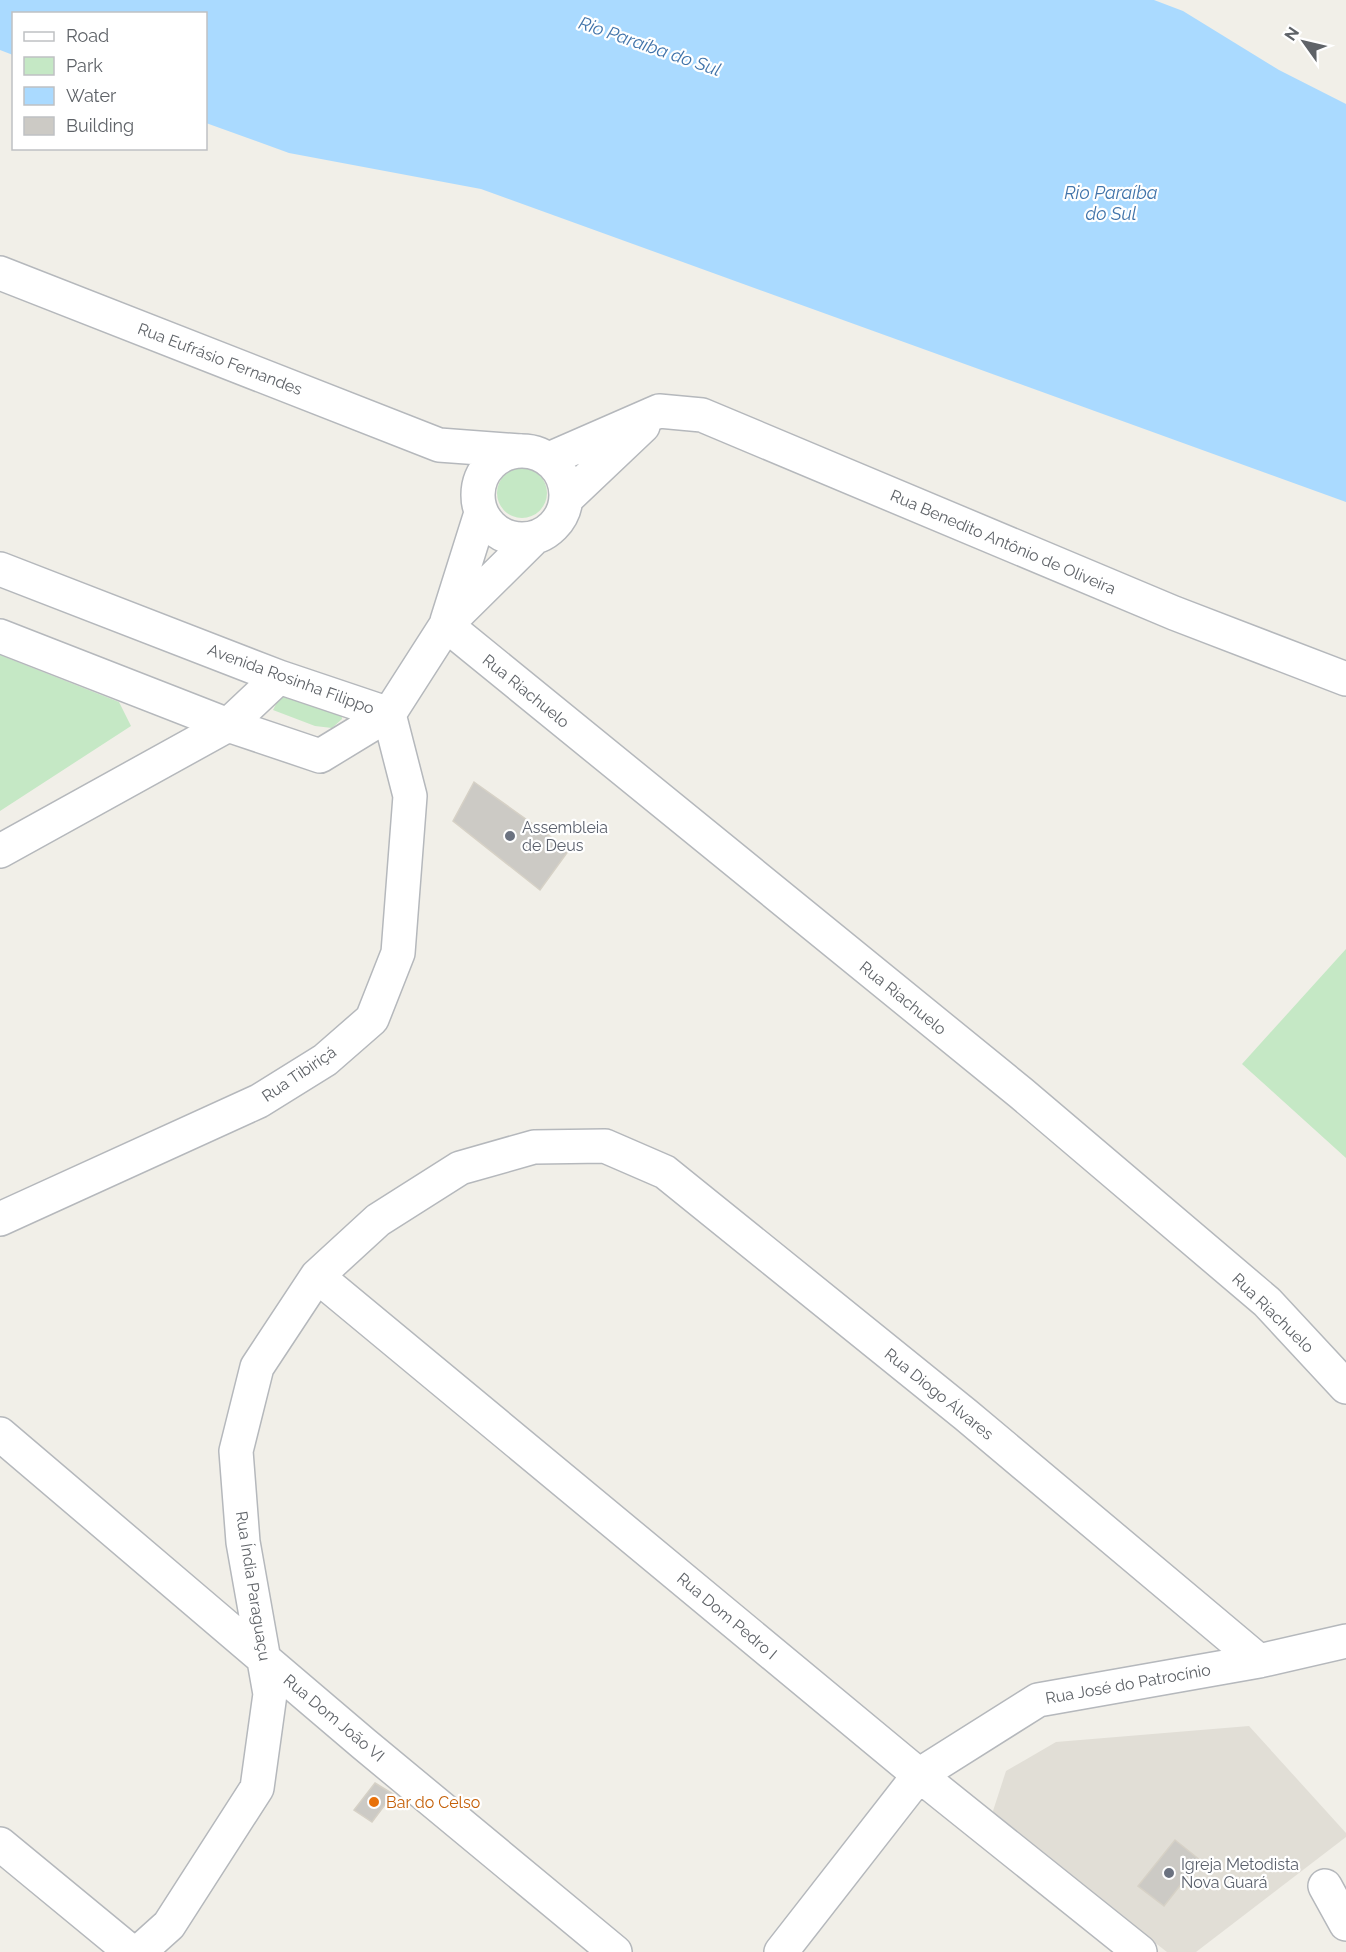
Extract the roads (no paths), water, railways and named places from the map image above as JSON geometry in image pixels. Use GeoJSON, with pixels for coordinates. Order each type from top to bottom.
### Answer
{"type":"FeatureCollection","features":[{"type":"Feature","properties":{"kind":"street","name":"Rua Eufrásio Fernandes"},"geometry":{"type":"LineString","coordinates":[[0,273],[439,445]]}},
{"type":"Feature","properties":{"kind":"street"},"geometry":{"type":"LineString","coordinates":[[446,625],[480,499],[485,472],[494,462],[506,454],[534,455],[659,411]]}},
{"type":"Feature","properties":{"kind":"street"},"geometry":{"type":"LineString","coordinates":[[566,499],[659,411]]}},
{"type":"Feature","properties":{"kind":"street","name":"Rua Benedito Antônio de Oliveira"},"geometry":{"type":"LineString","coordinates":[[659,411],[702,415],[1174,613],[1346,680]]}},
{"type":"Feature","properties":{"kind":"street"},"geometry":{"type":"LineString","coordinates":[[389,714],[446,625],[534,538],[556,524],[563,512],[566,499],[566,488],[562,477],[534,455],[439,445]]}},
{"type":"Feature","properties":{"kind":"street"},"geometry":{"type":"LineString","coordinates":[[439,445],[480,499],[488,524],[509,537],[534,538]]}},
{"type":"Feature","properties":{"kind":"street","name":"Avenida Rosinha Filippo"},"geometry":{"type":"LineString","coordinates":[[0,568],[279,677],[389,714]]}},
{"type":"Feature","properties":{"kind":"street","name":"Rua Riachuelo"},"geometry":{"type":"LineString","coordinates":[[446,625],[1030,1101],[1267,1302],[1346,1387]]}},
{"type":"Feature","properties":{"kind":"street","name":"Avenida Rosinha Filippo"},"geometry":{"type":"LineString","coordinates":[[0,636],[228,725],[320,756],[389,714]]}},
{"type":"Feature","properties":{"kind":"street"},"geometry":{"type":"LineString","coordinates":[[0,850],[228,725],[279,677]]}},
{"type":"Feature","properties":{"kind":"street","name":"Rua Tibiriçá"},"geometry":{"type":"LineString","coordinates":[[0,1219],[259,1101],[325,1060],[372,1018],[398,953],[410,796],[389,714]]}},
{"type":"Feature","properties":{"kind":"street","name":"Rua Índia Paraguaçu"},"geometry":{"type":"LineString","coordinates":[[139,1952],[169,1925],[257,1788],[270,1694],[243,1542],[236,1451],[257,1366],[317,1276],[378,1220],[460,1168],[534,1147],[605,1146]]}},
{"type":"Feature","properties":{"kind":"street","name":"Rua Diogo Álvares"},"geometry":{"type":"LineString","coordinates":[[605,1146],[665,1172],[966,1415],[1259,1661]]}},
{"type":"Feature","properties":{"kind":"street","name":"Rua Dom Pedro I"},"geometry":{"type":"LineString","coordinates":[[317,1276],[919,1775],[1140,1952]]}},
{"type":"Feature","properties":{"kind":"street","name":"Rua Dom João VI"},"geometry":{"type":"LineString","coordinates":[[0,1434],[615,1952]]}},
{"type":"Feature","properties":{"kind":"street","name":"Rua José do Patrocínio"},"geometry":{"type":"LineString","coordinates":[[781,1952],[919,1775],[1038,1700],[1259,1661],[1346,1641]]}},
{"type":"Feature","properties":{"kind":"street"},"geometry":{"type":"LineString","coordinates":[[0,1844],[131,1952]]}},
{"type":"Feature","properties":{"kind":"street"},"geometry":{"type":"LineString","coordinates":[[1325,1886],[1346,1924]]}},
{"type":"Feature","properties":{"kind":"water","name":"Rio Paraíba do Sul"},"geometry":{"type":"Polygon","coordinates":[[[0,0],[1154,0],[1183,11],[1279,70],[1346,104],[1346,502],[481,189],[289,153],[207,123],[207,12],[12,12],[12,55],[0,50],[0,0]]]}},
{"type":"Feature","properties":{"kind":"place","name":"Assembleia de Deus"},"geometry":{"type":"Point","coordinates":[510,836]}},
{"type":"Feature","properties":{"kind":"place","name":"Bar do Celso"},"geometry":{"type":"Point","coordinates":[374,1802]}},
{"type":"Feature","properties":{"kind":"place","name":"Igreja Metodista Nova Guará"},"geometry":{"type":"Point","coordinates":[1169,1873]}}]}
